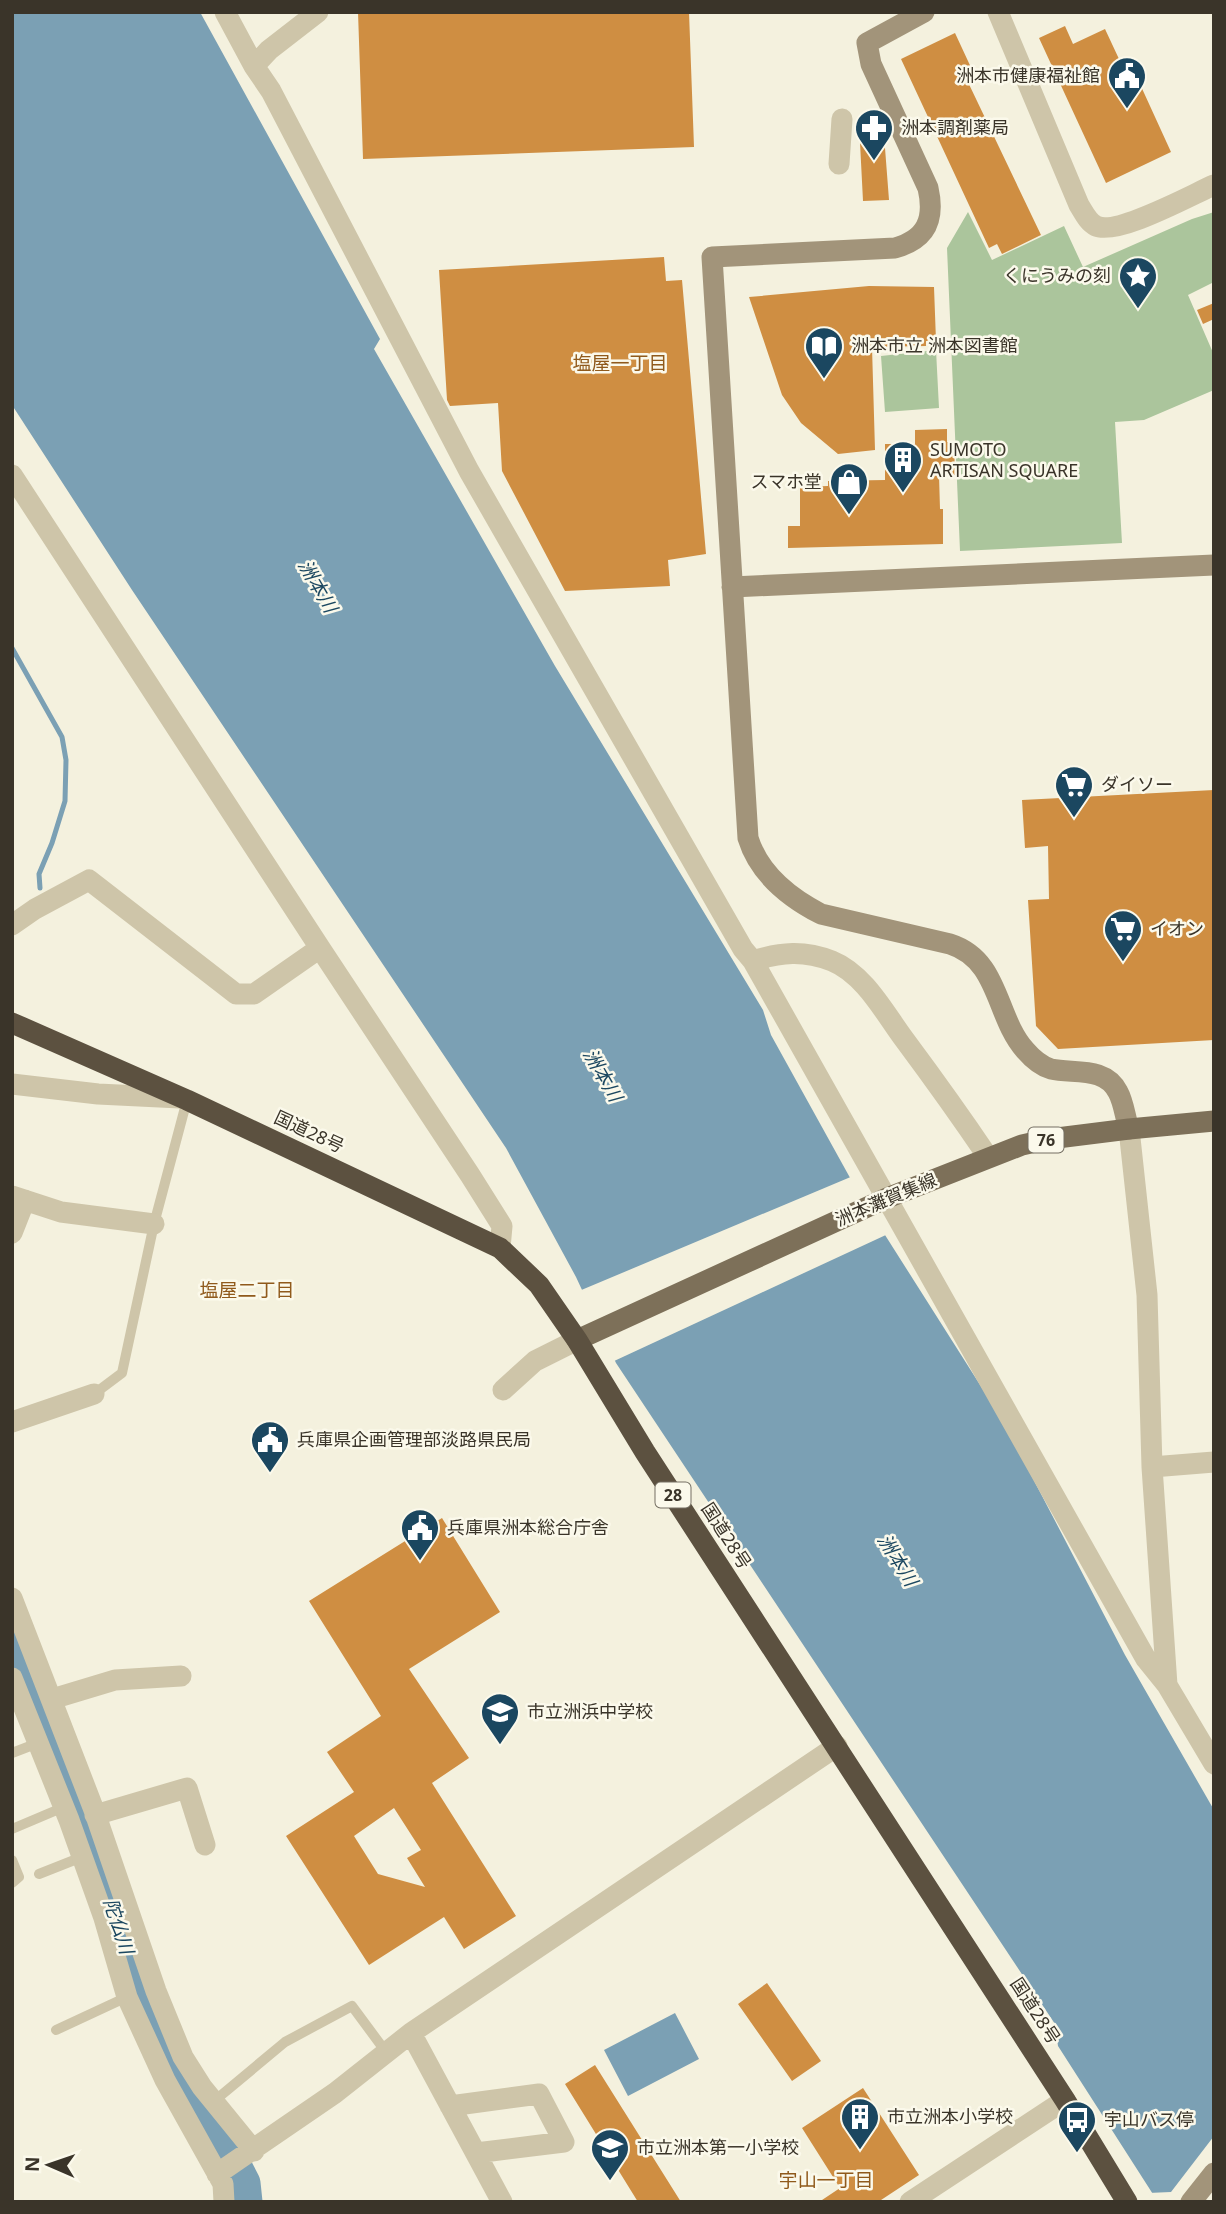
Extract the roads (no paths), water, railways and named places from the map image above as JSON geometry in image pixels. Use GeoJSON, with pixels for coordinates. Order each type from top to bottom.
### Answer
{"type":"FeatureCollection","features":[{"type":"Feature","properties":{"kind":"highway","name":"国道28号"},"geometry":{"type":"LineString","coordinates":[[12,1023],[185,1099],[500,1248],[539,1286],[585,1336],[645,1452],[1065,2100],[1127,2202]]}},
{"type":"Feature","properties":{"kind":"main road","name":"洲本灘賀集線"},"geometry":{"type":"LineString","coordinates":[[585,1336],[887,1198],[1022,1145],[1129,1129],[1214,1121]]}},
{"type":"Feature","properties":{"kind":"street"},"geometry":{"type":"LineString","coordinates":[[225,12],[254,66],[271,91],[469,471],[743,949],[753,961],[1146,1659],[1167,1685],[1214,1764]]}},
{"type":"Feature","properties":{"kind":"street"},"geometry":{"type":"LineString","coordinates":[[254,66],[269,50],[318,12]]}},
{"type":"Feature","properties":{"kind":"street"},"geometry":{"type":"LineString","coordinates":[[924,12],[867,43],[871,64],[929,188],[931,210],[923,231],[914,242],[895,248],[712,257],[748,838],[754,858],[765,872],[782,888],[821,914],[963,948],[983,965],[1016,1039],[1025,1051],[1050,1069],[1091,1072],[1111,1083],[1119,1093],[1129,1129],[1147,1295],[1152,1467],[1167,1685]]}},
{"type":"Feature","properties":{"kind":"street"},"geometry":{"type":"LineString","coordinates":[[998,12],[1079,205],[1095,226],[1122,226],[1214,185]]}},
{"type":"Feature","properties":{"kind":"street"},"geometry":{"type":"LineString","coordinates":[[839,164],[842,119]]}},
{"type":"Feature","properties":{"kind":"street"},"geometry":{"type":"LineString","coordinates":[[12,475],[502,1226],[500,1248]]}},
{"type":"Feature","properties":{"kind":"street"},"geometry":{"type":"LineString","coordinates":[[732,587],[1214,565]]}},
{"type":"Feature","properties":{"kind":"street"},"geometry":{"type":"LineString","coordinates":[[12,925],[89,880],[236,993],[254,994],[320,948]]}},
{"type":"Feature","properties":{"kind":"street"},"geometry":{"type":"LineString","coordinates":[[753,961],[774,954],[799,952],[832,961],[852,973],[941,1087],[989,1157]]}},
{"type":"Feature","properties":{"kind":"street"},"geometry":{"type":"LineString","coordinates":[[12,1084],[85,1093],[185,1099]]}},
{"type":"Feature","properties":{"kind":"street"},"geometry":{"type":"LineString","coordinates":[[12,1233],[18,1198],[61,1212],[154,1224]]}},
{"type":"Feature","properties":{"kind":"street"},"geometry":{"type":"LineString","coordinates":[[503,1390],[535,1361],[585,1336]]}},
{"type":"Feature","properties":{"kind":"street"},"geometry":{"type":"LineString","coordinates":[[12,1422],[94,1394]]}},
{"type":"Feature","properties":{"kind":"street"},"geometry":{"type":"LineString","coordinates":[[1152,1467],[1214,1462]]}},
{"type":"Feature","properties":{"kind":"street"},"geometry":{"type":"LineString","coordinates":[[12,1598],[52,1699],[183,2057],[213,2102],[254,2151]]}},
{"type":"Feature","properties":{"kind":"street"},"geometry":{"type":"LineString","coordinates":[[52,1699],[116,1680],[181,1676]]}},
{"type":"Feature","properties":{"kind":"street"},"geometry":{"type":"LineString","coordinates":[[12,1678],[64,1807],[104,1919],[127,1997],[165,2080],[223,2184],[224,2202]]}},
{"type":"Feature","properties":{"kind":"street"},"geometry":{"type":"LineString","coordinates":[[217,2174],[335,2093],[411,2033],[837,1746]]}},
{"type":"Feature","properties":{"kind":"street"},"geometry":{"type":"LineString","coordinates":[[95,1815],[187,1788],[205,1845]]}},
{"type":"Feature","properties":{"kind":"street"},"geometry":{"type":"LineString","coordinates":[[411,2033],[502,2202]]}},
{"type":"Feature","properties":{"kind":"street"},"geometry":{"type":"LineString","coordinates":[[450,2106],[539,2094],[564,2142],[476,2153]]}},
{"type":"Feature","properties":{"kind":"street"},"geometry":{"type":"LineString","coordinates":[[910,2202],[1065,2100]]}},
{"type":"Feature","properties":{"kind":"street"},"geometry":{"type":"LineString","coordinates":[[1191,2202],[1214,2173]]}},
{"type":"Feature","properties":{"kind":"lane"},"geometry":{"type":"LineString","coordinates":[[94,1394],[122,1373],[154,1224],[185,1099]]}},
{"type":"Feature","properties":{"kind":"lane"},"geometry":{"type":"LineString","coordinates":[[12,1753],[38,1743]]}},
{"type":"Feature","properties":{"kind":"lane"},"geometry":{"type":"LineString","coordinates":[[12,1829],[64,1807]]}},
{"type":"Feature","properties":{"kind":"lane"},"geometry":{"type":"LineString","coordinates":[[39,1874],[82,1857]]}},
{"type":"Feature","properties":{"kind":"lane"},"geometry":{"type":"LineString","coordinates":[[12,1860],[19,1877],[12,1883]]}},
{"type":"Feature","properties":{"kind":"lane"},"geometry":{"type":"LineString","coordinates":[[56,2030],[127,1997]]}},
{"type":"Feature","properties":{"kind":"lane"},"geometry":{"type":"LineString","coordinates":[[213,2102],[285,2042],[352,2006],[386,2052]]}},
{"type":"Feature","properties":{"kind":"water","name":"洲本川"},"geometry":{"type":"Polygon","coordinates":[[[12,12],[200,12],[380,339],[374,349],[555,666],[763,1010],[771,1035],[859,1194],[1003,1421],[1125,1655],[1214,1810],[1214,2202],[1158,2202],[1058,2046],[1055,2024],[616,1363],[576,1277],[506,1148],[132,590],[12,405],[12,12]]]}},
{"type":"Feature","properties":{"kind":"water"},"geometry":{"type":"Polygon","coordinates":[[[675,2013],[699,2059],[628,2096],[604,2050],[675,2013]]]}},
{"type":"Feature","properties":{"kind":"waterway"},"geometry":{"type":"LineString","coordinates":[[12,648],[62,737],[66,760],[65,801],[39,874],[40,888]]}},
{"type":"Feature","properties":{"kind":"waterway","name":"陀仏川"},"geometry":{"type":"LineString","coordinates":[[12,1638],[91,1839],[141,1995],[185,2090],[216,2129],[244,2183],[246,2202]]}},
{"type":"Feature","properties":{"kind":"place","name":"洲本市健康福祉館"},"geometry":{"type":"Point","coordinates":[1127,110]}},
{"type":"Feature","properties":{"kind":"place","name":"洲本調剤薬局"},"geometry":{"type":"Point","coordinates":[874,162]}},
{"type":"Feature","properties":{"kind":"place","name":"くにうみの刻"},"geometry":{"type":"Point","coordinates":[1138,310]}},
{"type":"Feature","properties":{"kind":"place","name":"洲本市立 洲本図書館"},"geometry":{"type":"Point","coordinates":[824,380]}},
{"type":"Feature","properties":{"kind":"place","name":"SUMOTO ARTISAN SQUARE"},"geometry":{"type":"Point","coordinates":[903,494]}},
{"type":"Feature","properties":{"kind":"place","name":"スマホ堂"},"geometry":{"type":"Point","coordinates":[849,516]}},
{"type":"Feature","properties":{"kind":"place","name":"ダイソー"},"geometry":{"type":"Point","coordinates":[1074,819]}},
{"type":"Feature","properties":{"kind":"place","name":"イオン"},"geometry":{"type":"Point","coordinates":[1123,963]}},
{"type":"Feature","properties":{"kind":"place","name":"兵庫県企画管理部淡路県民局"},"geometry":{"type":"Point","coordinates":[270,1474]}},
{"type":"Feature","properties":{"kind":"place","name":"兵庫県洲本総合庁舎"},"geometry":{"type":"Point","coordinates":[420,1562]}},
{"type":"Feature","properties":{"kind":"place","name":"市立洲浜中学校"},"geometry":{"type":"Point","coordinates":[500,1746]}},
{"type":"Feature","properties":{"kind":"place","name":"市立洲本小学校"},"geometry":{"type":"Point","coordinates":[860,2151]}},
{"type":"Feature","properties":{"kind":"place","name":"宇山バス停"},"geometry":{"type":"Point","coordinates":[1077,2154]}},
{"type":"Feature","properties":{"kind":"place","name":"市立洲本第一小学校"},"geometry":{"type":"Point","coordinates":[610,2182]}},
{"type":"Feature","properties":{"kind":"district","name":"塩屋一丁目"},"geometry":{"type":"Point","coordinates":[620,363]}},
{"type":"Feature","properties":{"kind":"district","name":"塩屋二丁目"},"geometry":{"type":"Point","coordinates":[247,1290]}},
{"type":"Feature","properties":{"kind":"district","name":"宇山一丁目"},"geometry":{"type":"Point","coordinates":[826,2180]}}]}
